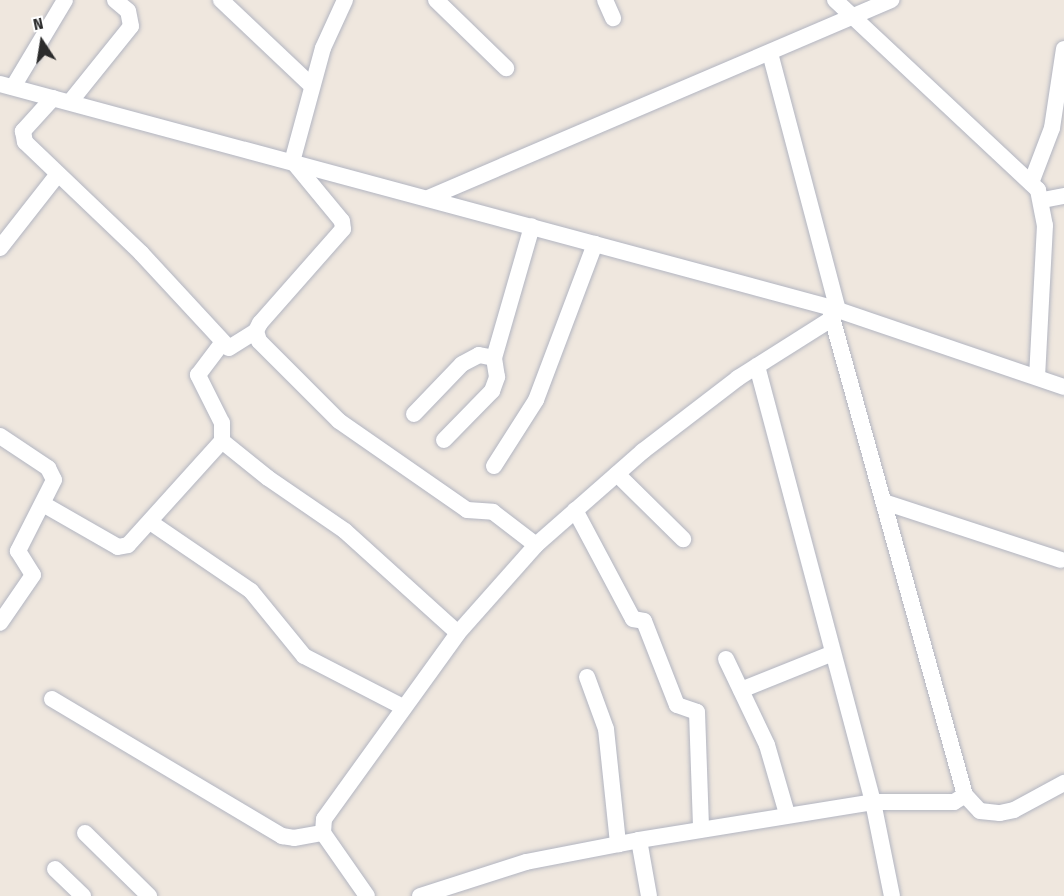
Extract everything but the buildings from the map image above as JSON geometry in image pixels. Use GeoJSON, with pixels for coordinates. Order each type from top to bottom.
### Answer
{"type":"FeatureCollection","features":[{"type":"Feature","properties":{"kind":"street"},"geometry":{"type":"LineString","coordinates":[[64,0],[7,86],[532,226],[833,312],[1064,387]]}},
{"type":"Feature","properties":{"kind":"street"},"geometry":{"type":"LineString","coordinates":[[70,102],[131,26],[128,11],[115,0]]}},
{"type":"Feature","properties":{"kind":"street"},"geometry":{"type":"LineString","coordinates":[[221,0],[312,86]]}},
{"type":"Feature","properties":{"kind":"street"},"geometry":{"type":"LineString","coordinates":[[293,162],[329,28],[345,0]]}},
{"type":"Feature","properties":{"kind":"street"},"geometry":{"type":"LineString","coordinates":[[436,0],[506,68]]}},
{"type":"Feature","properties":{"kind":"street"},"geometry":{"type":"LineString","coordinates":[[605,0],[614,18]]}},
{"type":"Feature","properties":{"kind":"street"},"geometry":{"type":"LineString","coordinates":[[835,0],[1031,183],[1043,201],[1045,225],[1037,377]]}},
{"type":"Feature","properties":{"kind":"street"},"geometry":{"type":"LineString","coordinates":[[428,198],[891,0]]}},
{"type":"Feature","properties":{"kind":"street"},"geometry":{"type":"LineString","coordinates":[[1031,183],[1052,128],[1064,49]]}},
{"type":"Feature","properties":{"kind":"street"},"geometry":{"type":"LineString","coordinates":[[770,53],[833,312],[965,795],[980,811],[989,814],[1014,810],[1064,783]]}},
{"type":"Feature","properties":{"kind":"street"},"geometry":{"type":"LineString","coordinates":[[53,98],[22,135],[24,142],[147,259],[231,349],[256,331],[343,229],[342,221],[293,162]]}},
{"type":"Feature","properties":{"kind":"street"},"geometry":{"type":"LineString","coordinates":[[0,248],[58,174]]}},
{"type":"Feature","properties":{"kind":"street"},"geometry":{"type":"LineString","coordinates":[[1043,201],[1064,196]]}},
{"type":"Feature","properties":{"kind":"street"},"geometry":{"type":"LineString","coordinates":[[444,440],[492,391],[497,377],[494,358],[532,226]]}},
{"type":"Feature","properties":{"kind":"street"},"geometry":{"type":"LineString","coordinates":[[494,466],[536,400],[595,244]]}},
{"type":"Feature","properties":{"kind":"street"},"geometry":{"type":"LineString","coordinates":[[367,896],[323,833],[328,811],[458,633],[536,545],[617,474],[693,410],[833,312]]}},
{"type":"Feature","properties":{"kind":"street"},"geometry":{"type":"LineString","coordinates":[[256,331],[266,349],[339,421],[467,510],[493,512],[536,545]]}},
{"type":"Feature","properties":{"kind":"street"},"geometry":{"type":"LineString","coordinates":[[43,504],[120,548],[128,545],[222,441],[222,423],[198,375],[223,342]]}},
{"type":"Feature","properties":{"kind":"street"},"geometry":{"type":"LineString","coordinates":[[414,414],[462,364],[479,355],[494,358]]}},
{"type":"Feature","properties":{"kind":"street"},"geometry":{"type":"LineString","coordinates":[[757,366],[873,802],[892,896]]}},
{"type":"Feature","properties":{"kind":"street"},"geometry":{"type":"LineString","coordinates":[[0,436],[51,471],[53,486],[18,551],[33,575],[0,623]]}},
{"type":"Feature","properties":{"kind":"street"},"geometry":{"type":"LineString","coordinates":[[222,441],[268,478],[345,531],[458,633]]}},
{"type":"Feature","properties":{"kind":"street"},"geometry":{"type":"LineString","coordinates":[[617,474],[682,539]]}},
{"type":"Feature","properties":{"kind":"street"},"geometry":{"type":"LineString","coordinates":[[884,502],[1061,560]]}},
{"type":"Feature","properties":{"kind":"street"},"geometry":{"type":"LineString","coordinates":[[575,510],[633,619],[644,621],[677,705],[697,712],[701,828]]}},
{"type":"Feature","properties":{"kind":"street"},"geometry":{"type":"LineString","coordinates":[[150,522],[250,591],[304,656],[403,707]]}},
{"type":"Feature","properties":{"kind":"street"},"geometry":{"type":"LineString","coordinates":[[741,690],[833,653]]}},
{"type":"Feature","properties":{"kind":"street"},"geometry":{"type":"LineString","coordinates":[[726,658],[770,752],[787,814]]}},
{"type":"Feature","properties":{"kind":"street"},"geometry":{"type":"LineString","coordinates":[[587,677],[606,729],[618,844]]}},
{"type":"Feature","properties":{"kind":"street"},"geometry":{"type":"LineString","coordinates":[[52,699],[282,836],[323,833]]}},
{"type":"Feature","properties":{"kind":"street"},"geometry":{"type":"LineString","coordinates":[[420,896],[451,891],[526,862],[701,828],[873,802],[954,802],[965,795]]}},
{"type":"Feature","properties":{"kind":"street"},"geometry":{"type":"LineString","coordinates":[[85,833],[149,896]]}},
{"type":"Feature","properties":{"kind":"street"},"geometry":{"type":"LineString","coordinates":[[639,840],[649,896]]}},
{"type":"Feature","properties":{"kind":"street"},"geometry":{"type":"LineString","coordinates":[[55,869],[83,896]]}}]}
